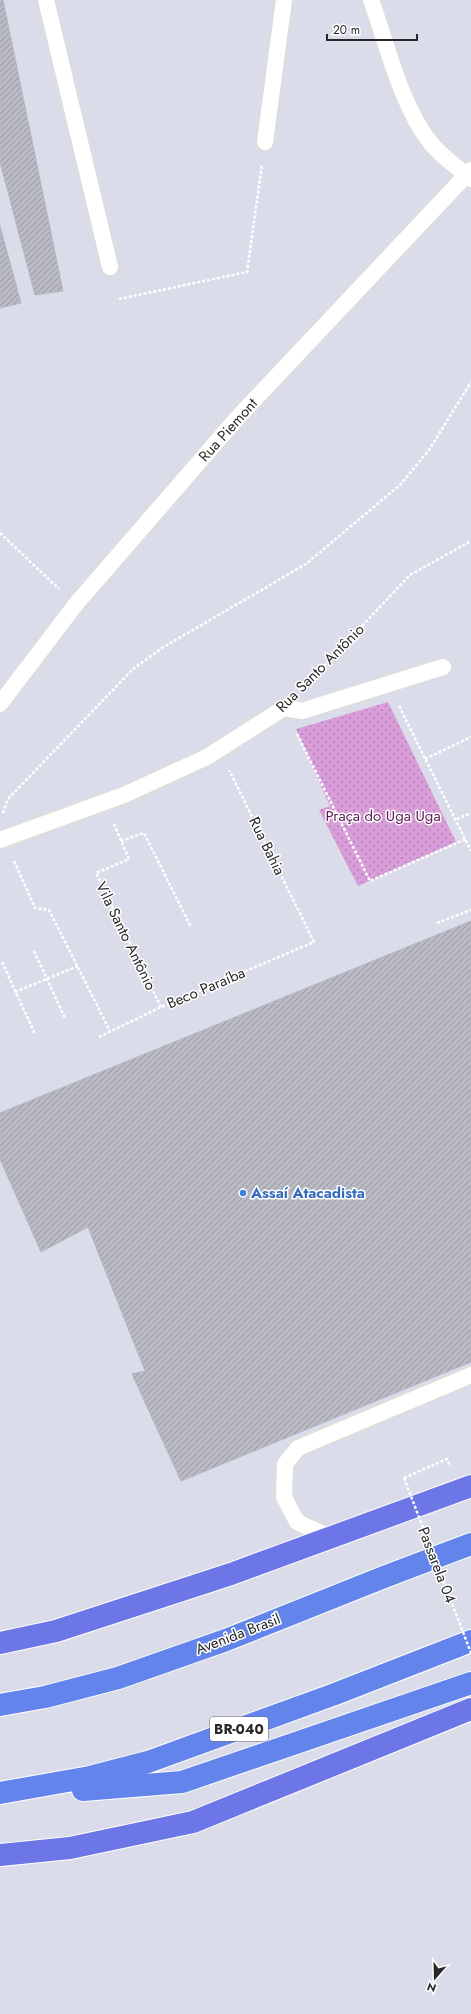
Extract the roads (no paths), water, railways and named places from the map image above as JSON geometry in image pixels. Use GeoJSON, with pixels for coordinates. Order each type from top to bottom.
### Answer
{"type":"FeatureCollection","features":[{"type":"Feature","properties":{"kind":"highway"},"geometry":{"type":"LineString","coordinates":[[0,1643],[56,1631],[231,1574],[471,1486]]}},
{"type":"Feature","properties":{"kind":"highway","name":"Avenida Brasil"},"geometry":{"type":"LineString","coordinates":[[0,1705],[44,1697],[118,1678],[226,1640],[471,1544]]}},
{"type":"Feature","properties":{"kind":"highway","name":"BR-040"},"geometry":{"type":"LineString","coordinates":[[0,1795],[90,1777],[148,1762],[327,1697],[471,1642]]}},
{"type":"Feature","properties":{"kind":"highway"},"geometry":{"type":"LineString","coordinates":[[0,1795],[182,1782],[471,1683]]}},
{"type":"Feature","properties":{"kind":"highway"},"geometry":{"type":"LineString","coordinates":[[0,1856],[70,1848],[192,1822],[471,1709]]}},
{"type":"Feature","properties":{"kind":"lane"},"geometry":{"type":"LineString","coordinates":[[46,0],[110,267]]}},
{"type":"Feature","properties":{"kind":"lane"},"geometry":{"type":"LineString","coordinates":[[265,142],[284,0]]}},
{"type":"Feature","properties":{"kind":"lane"},"geometry":{"type":"LineString","coordinates":[[372,0],[403,91],[416,119],[430,142],[469,174]]}},
{"type":"Feature","properties":{"kind":"lane","name":"Rua Piemont"},"geometry":{"type":"LineString","coordinates":[[0,704],[76,604],[239,416],[469,174]]}},
{"type":"Feature","properties":{"kind":"lane","name":"Rua Santo Antônio"},"geometry":{"type":"LineString","coordinates":[[2,839],[124,795],[207,757],[284,708],[302,711],[443,668]]}},
{"type":"Feature","properties":{"kind":"lane"},"geometry":{"type":"LineString","coordinates":[[332,1538],[296,1522],[284,1497],[285,1464],[298,1448],[471,1374]]}},
{"type":"Feature","properties":{"kind":"place","name":"Assaí Atacadista"},"geometry":{"type":"Point","coordinates":[243,1193]}},
{"type":"Feature","properties":{"kind":"park label","name":"Praça do Uga Uga"},"geometry":{"type":"Point","coordinates":[383,816]}}]}
